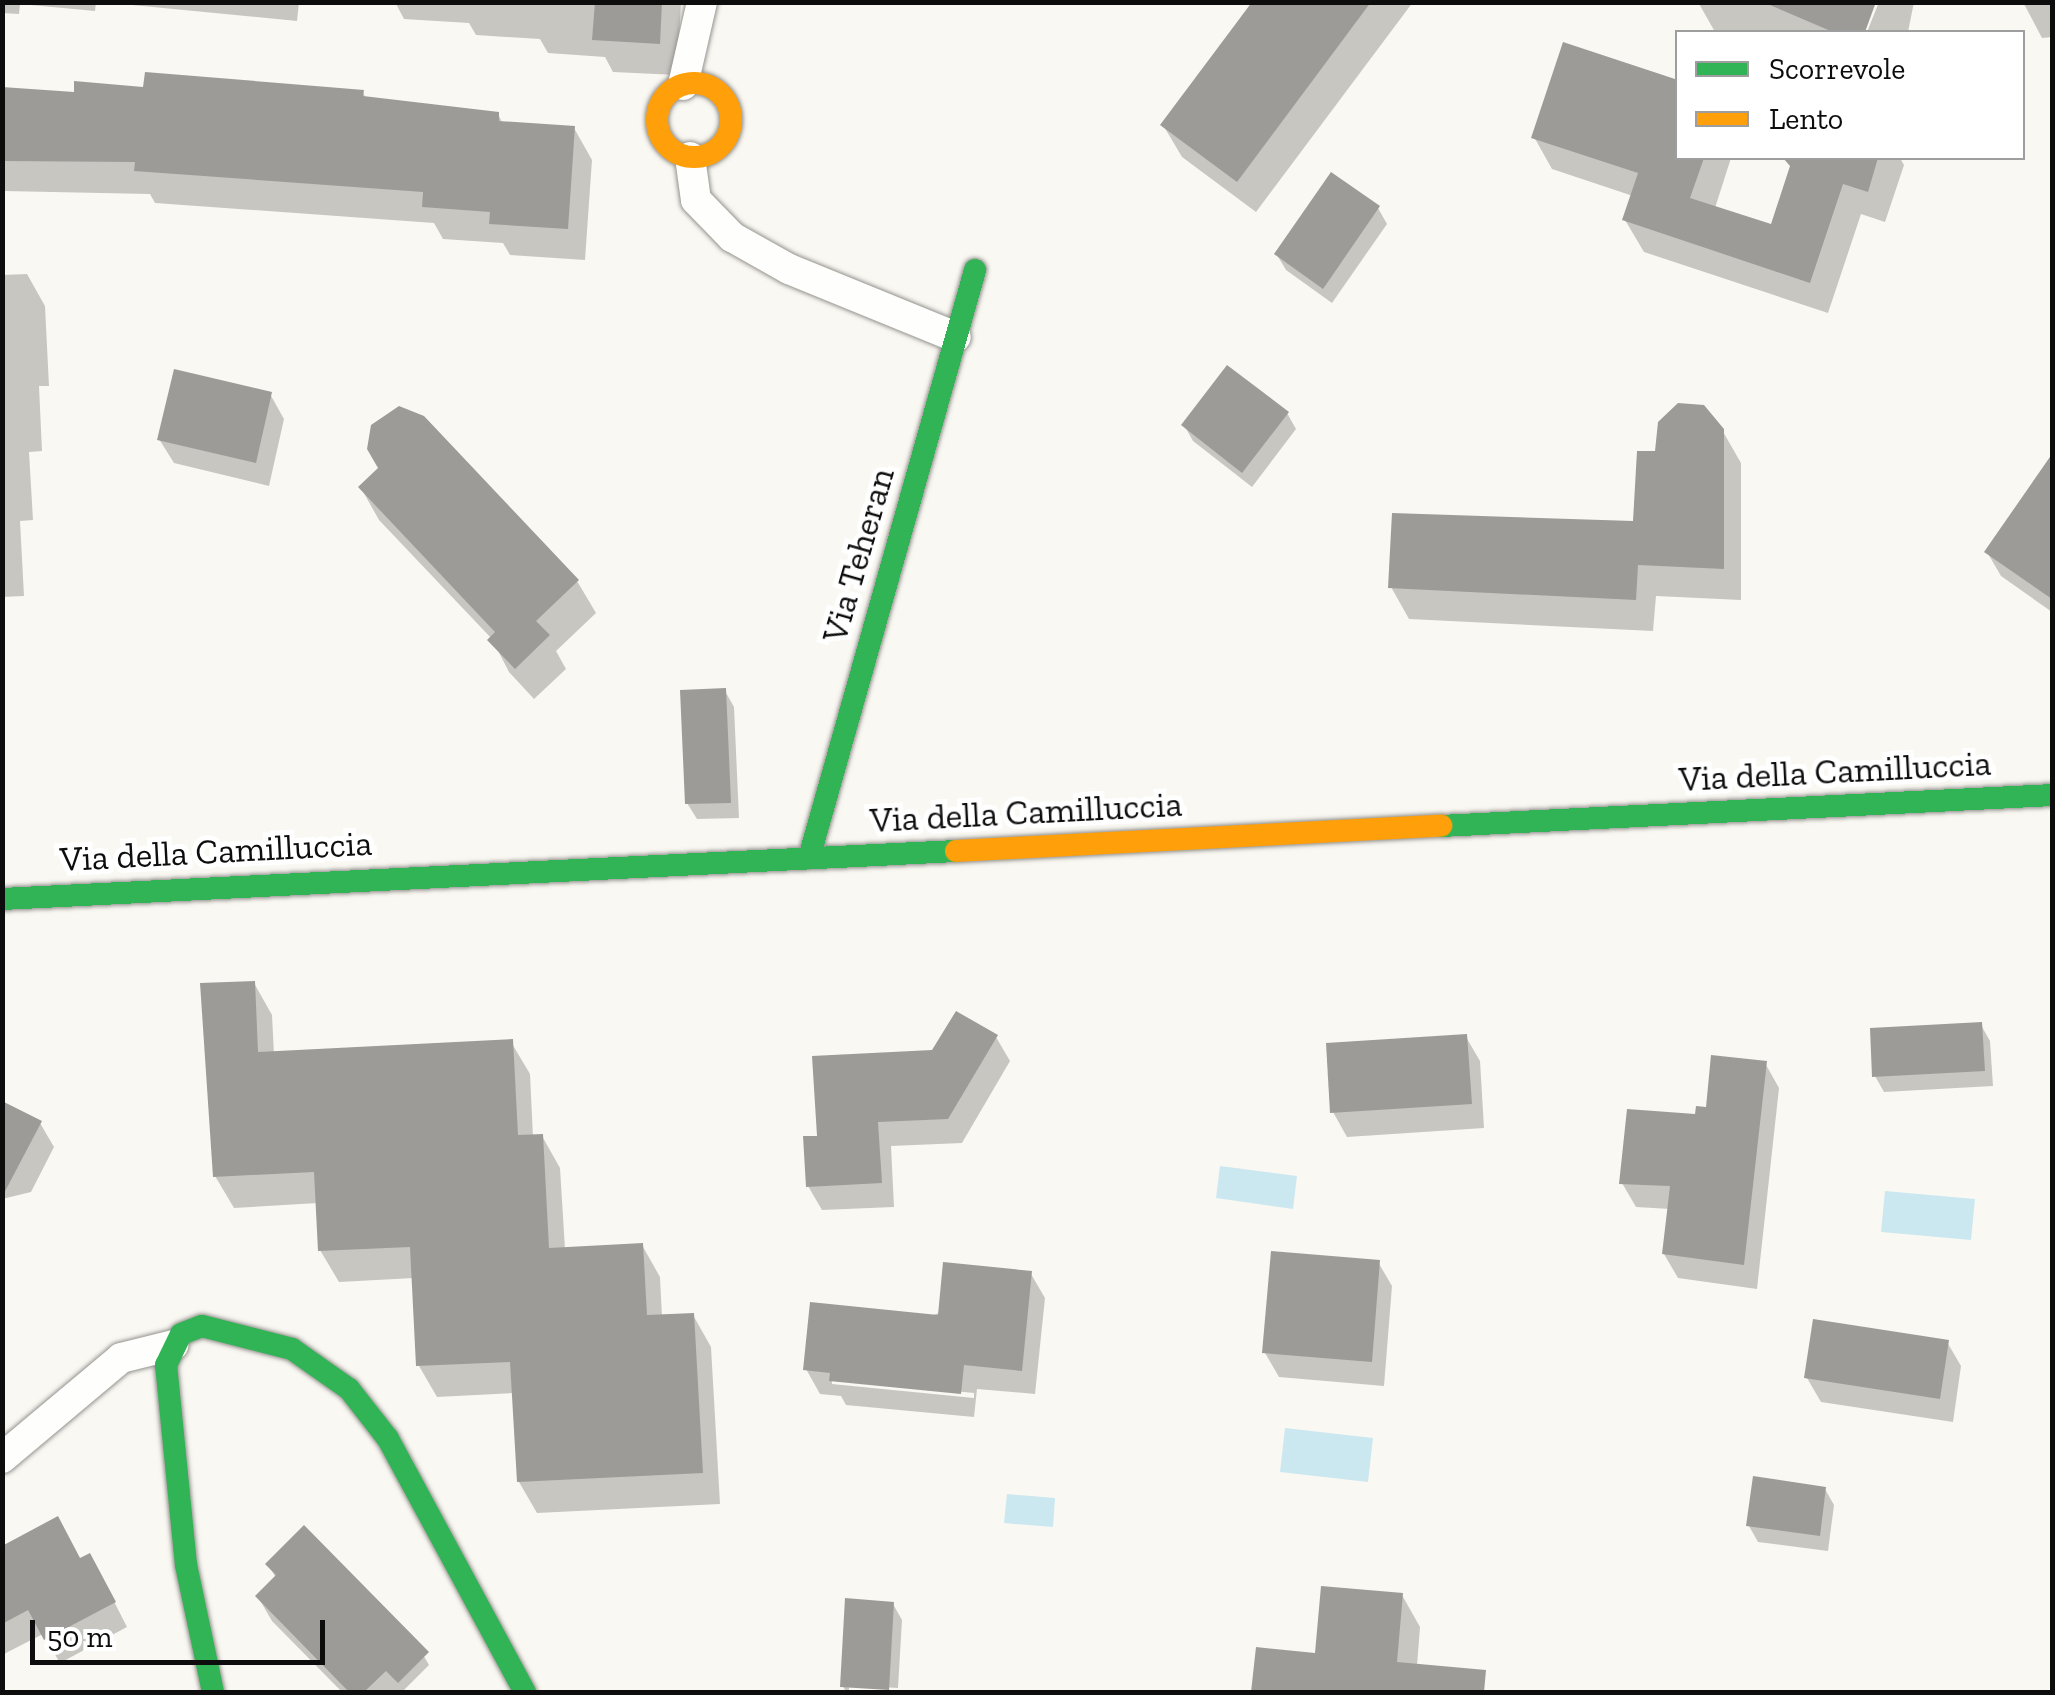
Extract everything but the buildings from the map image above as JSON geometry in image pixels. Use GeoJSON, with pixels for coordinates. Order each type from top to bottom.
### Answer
{"type":"FeatureCollection","features":[{"type":"Feature","properties":{"kind":"main road"},"geometry":{"type":"LineString","coordinates":[[683,85],[716,91],[729,111],[722,144],[690,156],[668,146],[657,124],[663,99],[683,85]]}},
{"type":"Feature","properties":{"kind":"main road","name":"Via Teheran"},"geometry":{"type":"LineString","coordinates":[[809,858],[975,270]]}},
{"type":"Feature","properties":{"kind":"main road","name":"Via della Camilluccia"},"geometry":{"type":"LineString","coordinates":[[2,899],[2052,796]]}},
{"type":"Feature","properties":{"kind":"main road"},"geometry":{"type":"LineString","coordinates":[[213,1692],[186,1565],[166,1372],[172,1345],[202,1326],[292,1349],[350,1389],[388,1440],[525,1692]]}},
{"type":"Feature","properties":{"kind":"street"},"geometry":{"type":"LineString","coordinates":[[683,85],[702,2]]}},
{"type":"Feature","properties":{"kind":"street"},"geometry":{"type":"LineString","coordinates":[[690,156],[696,200],[732,238],[789,269],[956,337]]}},
{"type":"Feature","properties":{"kind":"street"},"geometry":{"type":"LineString","coordinates":[[2,1458],[121,1358],[172,1345]]}},
{"type":"Feature","properties":{"kind":"water"},"geometry":{"type":"Polygon","coordinates":[[[1220,1166],[1297,1176],[1293,1209],[1216,1198],[1220,1166]]]}},
{"type":"Feature","properties":{"kind":"water"},"geometry":{"type":"Polygon","coordinates":[[[1885,1191],[1975,1199],[1971,1240],[1881,1232],[1885,1191]]]}},
{"type":"Feature","properties":{"kind":"water"},"geometry":{"type":"Polygon","coordinates":[[[1285,1428],[1373,1438],[1368,1482],[1280,1472],[1285,1428]]]}},
{"type":"Feature","properties":{"kind":"water"},"geometry":{"type":"Polygon","coordinates":[[[1007,1494],[1055,1498],[1053,1527],[1004,1523],[1007,1494]]]}},
{"type":"Feature","properties":{"kind":"traffic: fast"},"geometry":{"type":"LineString","coordinates":[[809,858],[975,270]]}},
{"type":"Feature","properties":{"kind":"traffic: fast"},"geometry":{"type":"LineString","coordinates":[[1441,826],[2052,795]]}},
{"type":"Feature","properties":{"kind":"traffic: fast"},"geometry":{"type":"LineString","coordinates":[[2,899],[956,851]]}},
{"type":"Feature","properties":{"kind":"traffic: fast"},"geometry":{"type":"LineString","coordinates":[[213,1692],[186,1565],[166,1365],[181,1334],[202,1326],[292,1349],[349,1389],[388,1439],[525,1692]]}},
{"type":"Feature","properties":{"kind":"traffic: slow"},"geometry":{"type":"LineString","coordinates":[[694,83],[720,94],[731,120],[720,146],[694,157],[668,146],[657,120],[668,94],[694,83]]}},
{"type":"Feature","properties":{"kind":"traffic: slow"},"geometry":{"type":"LineString","coordinates":[[956,851],[1441,826]]}}]}
